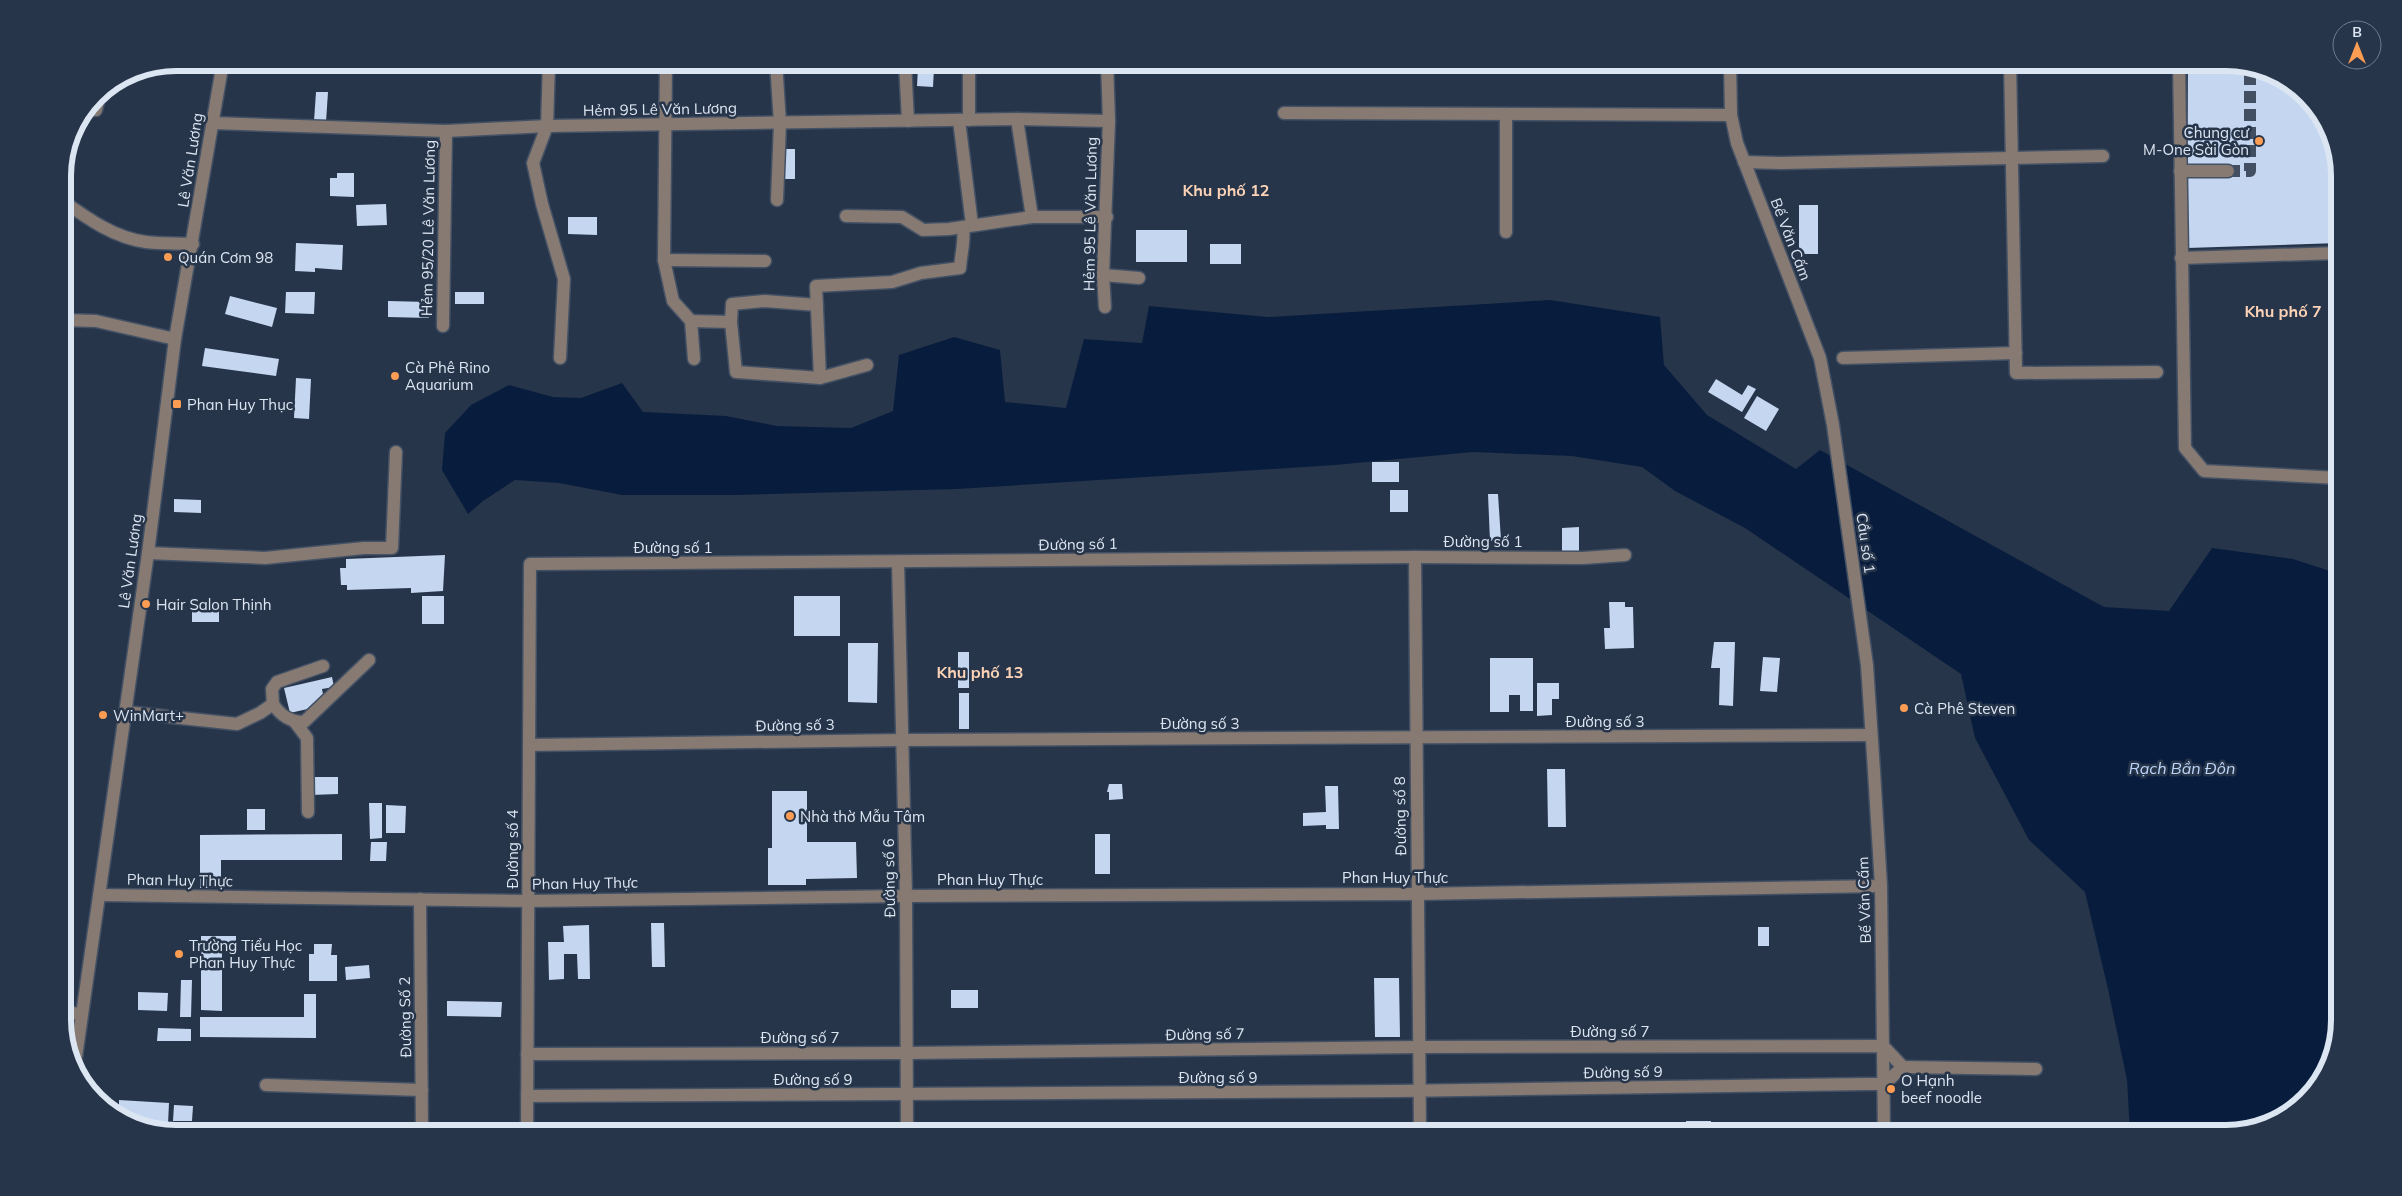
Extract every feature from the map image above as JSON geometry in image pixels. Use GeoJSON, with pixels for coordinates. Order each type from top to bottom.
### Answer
{"type":"FeatureCollection","features":[{"type":"Feature","properties":{"kind":"street","name":"Lê Văn Lương"},"geometry":{"type":"LineString","coordinates":[[77,1052],[148,552],[175,339],[222,71]]}},
{"type":"Feature","properties":{"kind":"street"},"geometry":{"type":"LineString","coordinates":[[549,71],[547,126],[532,163],[564,279],[560,358]]}},
{"type":"Feature","properties":{"kind":"street"},"geometry":{"type":"LineString","coordinates":[[666,71],[664,260],[673,301],[691,321],[694,359]]}},
{"type":"Feature","properties":{"kind":"street"},"geometry":{"type":"LineString","coordinates":[[777,71],[780,123],[777,200]]}},
{"type":"Feature","properties":{"kind":"street"},"geometry":{"type":"LineString","coordinates":[[905,71],[908,121]]}},
{"type":"Feature","properties":{"kind":"street"},"geometry":{"type":"LineString","coordinates":[[820,378],[816,286],[892,282],[921,273],[960,268],[961,252],[965,243],[968,226],[964,120],[968,71]]}},
{"type":"Feature","properties":{"kind":"street","name":"Hẻm 95 Lê Văn Lương"},"geometry":{"type":"LineString","coordinates":[[1105,307],[1103,275],[1107,217],[1109,121],[1107,71]]}},
{"type":"Feature","properties":{"kind":"street","name":"Bế Văn Cấm"},"geometry":{"type":"LineString","coordinates":[[1730,71],[1732,115],[1737,143],[1820,358],[1833,425]]}},
{"type":"Feature","properties":{"kind":"street"},"geometry":{"type":"LineString","coordinates":[[2010,71],[2016,373],[2157,372]]}},
{"type":"Feature","properties":{"kind":"street"},"geometry":{"type":"LineString","coordinates":[[2179,71],[2185,448],[2204,472],[2331,478]]}},
{"type":"Feature","properties":{"kind":"street"},"geometry":{"type":"LineString","coordinates":[[1284,113],[1732,115]]}},
{"type":"Feature","properties":{"kind":"street"},"geometry":{"type":"LineString","coordinates":[[1506,114],[1506,232]]}},
{"type":"Feature","properties":{"kind":"street","name":"Hẻm 95 Lê Văn Lương"},"geometry":{"type":"LineString","coordinates":[[213,124],[446,131],[547,126],[964,120],[1109,121]]}},
{"type":"Feature","properties":{"kind":"street"},"geometry":{"type":"LineString","coordinates":[[1017,120],[1032,217]]}},
{"type":"Feature","properties":{"kind":"street","name":"Hẻm 95/20 Lê Văn Lương"},"geometry":{"type":"LineString","coordinates":[[443,326],[446,131]]}},
{"type":"Feature","properties":{"kind":"street"},"geometry":{"type":"LineString","coordinates":[[1744,162],[1782,164],[2103,156]]}},
{"type":"Feature","properties":{"kind":"street"},"geometry":{"type":"LineString","coordinates":[[2180,171],[2228,171]]}},
{"type":"Feature","properties":{"kind":"street"},"geometry":{"type":"LineString","coordinates":[[71,207],[118,235],[146,242],[193,244]]}},
{"type":"Feature","properties":{"kind":"street"},"geometry":{"type":"LineString","coordinates":[[846,216],[902,217],[923,230],[1032,217],[1107,217]]}},
{"type":"Feature","properties":{"kind":"street"},"geometry":{"type":"LineString","coordinates":[[2181,258],[2331,253]]}},
{"type":"Feature","properties":{"kind":"street"},"geometry":{"type":"LineString","coordinates":[[664,260],[765,261]]}},
{"type":"Feature","properties":{"kind":"street"},"geometry":{"type":"LineString","coordinates":[[1103,275],[1139,278]]}},
{"type":"Feature","properties":{"kind":"street"},"geometry":{"type":"LineString","coordinates":[[817,305],[765,301],[732,304],[731,322],[736,372],[820,378],[866,365]]}},
{"type":"Feature","properties":{"kind":"street"},"geometry":{"type":"LineString","coordinates":[[71,320],[96,321],[175,339]]}},
{"type":"Feature","properties":{"kind":"street"},"geometry":{"type":"LineString","coordinates":[[691,321],[731,322]]}},
{"type":"Feature","properties":{"kind":"street"},"geometry":{"type":"LineString","coordinates":[[1843,358],[2016,353]]}},
{"type":"Feature","properties":{"kind":"street","name":"Cầu số 1"},"geometry":{"type":"LineString","coordinates":[[1833,425],[1867,665]]}},
{"type":"Feature","properties":{"kind":"street"},"geometry":{"type":"LineString","coordinates":[[148,552],[265,558],[364,548],[392,548],[396,452]]}},
{"type":"Feature","properties":{"kind":"street","name":"Đường số 1"},"geometry":{"type":"LineString","coordinates":[[530,564],[1415,557],[1583,558],[1626,554]]}},
{"type":"Feature","properties":{"kind":"street","name":"Đường số 8"},"geometry":{"type":"LineString","coordinates":[[1415,557],[1420,1125]]}},
{"type":"Feature","properties":{"kind":"street","name":"Đường số 6"},"geometry":{"type":"LineString","coordinates":[[898,562],[906,896],[907,1125]]}},
{"type":"Feature","properties":{"kind":"street","name":"Đường số 4"},"geometry":{"type":"LineString","coordinates":[[526,1125],[530,564]]}},
{"type":"Feature","properties":{"kind":"street"},"geometry":{"type":"LineString","coordinates":[[323,666],[277,682],[272,689],[273,704],[284,717],[295,722],[304,722],[369,660]]}},
{"type":"Feature","properties":{"kind":"street","name":"Bế Văn Cấm"},"geometry":{"type":"LineString","coordinates":[[1867,665],[1881,886],[1884,1125]]}},
{"type":"Feature","properties":{"kind":"street"},"geometry":{"type":"LineString","coordinates":[[125,712],[238,724],[273,704]]}},
{"type":"Feature","properties":{"kind":"street"},"geometry":{"type":"LineString","coordinates":[[295,722],[306,738],[308,812]]}},
{"type":"Feature","properties":{"kind":"street","name":"Đường số 3"},"geometry":{"type":"LineString","coordinates":[[529,745],[902,740],[1871,735]]}},
{"type":"Feature","properties":{"kind":"street","name":"Phan Huy Thực"},"geometry":{"type":"LineString","coordinates":[[100,895],[528,900],[1417,894],[1881,886]]}},
{"type":"Feature","properties":{"kind":"street","name":"Đường Số 2"},"geometry":{"type":"LineString","coordinates":[[420,899],[422,1125]]}},
{"type":"Feature","properties":{"kind":"street"},"geometry":{"type":"LineString","coordinates":[[71,1013],[82,1014]]}},
{"type":"Feature","properties":{"kind":"street"},"geometry":{"type":"LineString","coordinates":[[1883,1046],[1903,1067]]}},
{"type":"Feature","properties":{"kind":"street","name":"Đường số 7"},"geometry":{"type":"LineString","coordinates":[[527,1054],[907,1053],[1419,1047],[1883,1046]]}},
{"type":"Feature","properties":{"kind":"street"},"geometry":{"type":"LineString","coordinates":[[1884,1084],[1903,1067],[2036,1069]]}},
{"type":"Feature","properties":{"kind":"street","name":"Đường số 9"},"geometry":{"type":"LineString","coordinates":[[527,1096],[1419,1091],[1884,1084]]}},
{"type":"Feature","properties":{"kind":"street"},"geometry":{"type":"LineString","coordinates":[[266,1085],[422,1090]]}},
{"type":"Feature","properties":{"kind":"water","name":"Rạch Bần Đôn"},"geometry":{"type":"Polygon","coordinates":[[[1550,300],[1660,317],[1664,365],[1707,415],[1796,469],[1820,450],[2104,607],[2169,611],[2212,548],[2293,559],[2331,571],[2331,1019],[2329,1040],[2325,1053],[2320,1066],[2305,1089],[2295,1099],[2272,1114],[2246,1123],[2225,1125],[2130,1125],[2127,1080],[2085,892],[2029,840],[1975,738],[1961,674],[1745,528],[1675,491],[1642,467],[1572,456],[1473,452],[1335,465],[957,489],[736,495],[622,495],[559,483],[515,480],[483,501],[468,514],[442,470],[445,433],[471,405],[509,385],[553,397],[581,398],[622,383],[643,412],[726,416],[777,426],[851,428],[893,411],[899,355],[954,337],[1000,350],[1005,402],[1066,408],[1084,339],[1142,343],[1149,306],[1268,317],[1550,300]]]}},
{"type":"Feature","properties":{"kind":"building"},"geometry":{"type":"Polygon","coordinates":[[[701,71],[701,73],[674,72],[701,71]]]}},
{"type":"Feature","properties":{"kind":"building"},"geometry":{"type":"Polygon","coordinates":[[[918,71],[934,71],[933,87],[917,86],[918,71]]]}},
{"type":"Feature","properties":{"kind":"building","name":"Chung cư M-One Sài Gòn"},"geometry":{"type":"Polygon","coordinates":[[[2188,71],[2239,72],[2272,82],[2295,97],[2305,107],[2320,130],[2325,143],[2331,170],[2331,243],[2187,248],[2188,71]]]}},
{"type":"Feature","properties":{"kind":"building"},"geometry":{"type":"Polygon","coordinates":[[[316,92],[328,92],[326,122],[314,121],[316,92]]]}},
{"type":"Feature","properties":{"kind":"building"},"geometry":{"type":"Polygon","coordinates":[[[782,149],[795,149],[795,179],[781,179],[782,149]]]}},
{"type":"Feature","properties":{"kind":"building"},"geometry":{"type":"Polygon","coordinates":[[[337,173],[354,173],[354,197],[330,196],[330,178],[337,178],[337,173]]]}},
{"type":"Feature","properties":{"kind":"building"},"geometry":{"type":"Polygon","coordinates":[[[386,204],[387,225],[357,226],[356,205],[386,204]]]}},
{"type":"Feature","properties":{"kind":"building"},"geometry":{"type":"Polygon","coordinates":[[[1799,205],[1818,205],[1818,254],[1799,254],[1799,205]]]}},
{"type":"Feature","properties":{"kind":"building"},"geometry":{"type":"Polygon","coordinates":[[[568,217],[597,217],[597,235],[568,234],[568,217]]]}},
{"type":"Feature","properties":{"kind":"building"},"geometry":{"type":"Polygon","coordinates":[[[1136,230],[1187,230],[1187,262],[1136,262],[1136,230]]]}},
{"type":"Feature","properties":{"kind":"building"},"geometry":{"type":"Polygon","coordinates":[[[296,243],[343,245],[342,270],[315,268],[315,272],[295,271],[296,243]]]}},
{"type":"Feature","properties":{"kind":"building"},"geometry":{"type":"Polygon","coordinates":[[[1210,244],[1241,244],[1241,264],[1210,264],[1210,244]]]}},
{"type":"Feature","properties":{"kind":"building"},"geometry":{"type":"Polygon","coordinates":[[[286,292],[315,292],[314,314],[285,313],[286,292]]]}},
{"type":"Feature","properties":{"kind":"building"},"geometry":{"type":"Polygon","coordinates":[[[455,292],[484,292],[484,304],[455,304],[455,292]]]}},
{"type":"Feature","properties":{"kind":"building"},"geometry":{"type":"Polygon","coordinates":[[[230,296],[277,308],[272,327],[225,314],[230,296]]]}},
{"type":"Feature","properties":{"kind":"building"},"geometry":{"type":"Polygon","coordinates":[[[388,301],[429,302],[429,318],[388,317],[388,301]]]}},
{"type":"Feature","properties":{"kind":"building"},"geometry":{"type":"Polygon","coordinates":[[[205,348],[279,359],[276,376],[202,366],[205,348]]]}},
{"type":"Feature","properties":{"kind":"building"},"geometry":{"type":"Polygon","coordinates":[[[296,378],[311,379],[309,419],[294,418],[296,378]]]}},
{"type":"Feature","properties":{"kind":"building"},"geometry":{"type":"Polygon","coordinates":[[[1716,379],[1742,395],[1748,385],[1756,389],[1742,412],[1708,392],[1716,379]]]}},
{"type":"Feature","properties":{"kind":"building"},"geometry":{"type":"Polygon","coordinates":[[[1757,396],[1779,409],[1766,431],[1744,418],[1757,396]]]}},
{"type":"Feature","properties":{"kind":"building"},"geometry":{"type":"Polygon","coordinates":[[[1372,462],[1399,462],[1399,482],[1372,482],[1372,462]]]}},
{"type":"Feature","properties":{"kind":"building"},"geometry":{"type":"Polygon","coordinates":[[[1390,490],[1408,490],[1408,512],[1390,512],[1390,490]]]}},
{"type":"Feature","properties":{"kind":"building"},"geometry":{"type":"Polygon","coordinates":[[[1488,494],[1498,494],[1501,540],[1490,541],[1488,494]]]}},
{"type":"Feature","properties":{"kind":"building"},"geometry":{"type":"Polygon","coordinates":[[[174,499],[201,500],[201,513],[174,512],[174,499]]]}},
{"type":"Feature","properties":{"kind":"building"},"geometry":{"type":"Polygon","coordinates":[[[1579,527],[1579,552],[1562,552],[1562,528],[1579,527]]]}},
{"type":"Feature","properties":{"kind":"building"},"geometry":{"type":"Polygon","coordinates":[[[445,555],[443,591],[411,593],[411,588],[347,590],[347,585],[341,585],[340,568],[346,568],[346,559],[445,555]]]}},
{"type":"Feature","properties":{"kind":"building"},"geometry":{"type":"Polygon","coordinates":[[[422,596],[444,596],[444,624],[422,624],[422,596]]]}},
{"type":"Feature","properties":{"kind":"building"},"geometry":{"type":"Polygon","coordinates":[[[794,596],[840,596],[840,636],[794,636],[794,596]]]}},
{"type":"Feature","properties":{"kind":"building"},"geometry":{"type":"Polygon","coordinates":[[[1609,602],[1625,602],[1625,607],[1633,607],[1634,648],[1605,649],[1604,628],[1610,628],[1609,602]]]}},
{"type":"Feature","properties":{"kind":"building"},"geometry":{"type":"Polygon","coordinates":[[[192,609],[219,609],[219,622],[192,622],[192,609]]]}},
{"type":"Feature","properties":{"kind":"building"},"geometry":{"type":"Polygon","coordinates":[[[1714,642],[1735,642],[1733,706],[1719,705],[1720,668],[1711,668],[1714,642]]]}},
{"type":"Feature","properties":{"kind":"building"},"geometry":{"type":"Polygon","coordinates":[[[848,643],[878,643],[877,703],[848,702],[848,643]]]}},
{"type":"Feature","properties":{"kind":"building"},"geometry":{"type":"Polygon","coordinates":[[[958,652],[969,652],[969,688],[958,688],[958,652]]]}},
{"type":"Feature","properties":{"kind":"building"},"geometry":{"type":"Polygon","coordinates":[[[1763,657],[1780,658],[1777,692],[1760,691],[1763,657]]]}},
{"type":"Feature","properties":{"kind":"building"},"geometry":{"type":"Polygon","coordinates":[[[1490,658],[1533,658],[1533,711],[1520,711],[1520,695],[1509,695],[1509,712],[1490,712],[1490,658]]]}},
{"type":"Feature","properties":{"kind":"building"},"geometry":{"type":"Polygon","coordinates":[[[332,677],[334,687],[322,689],[325,705],[290,713],[284,688],[332,677]]]}},
{"type":"Feature","properties":{"kind":"building"},"geometry":{"type":"Polygon","coordinates":[[[1537,683],[1559,683],[1559,699],[1552,699],[1552,715],[1537,716],[1537,683]]]}},
{"type":"Feature","properties":{"kind":"building"},"geometry":{"type":"Polygon","coordinates":[[[959,693],[969,693],[969,729],[959,729],[959,693]]]}},
{"type":"Feature","properties":{"kind":"building"},"geometry":{"type":"Polygon","coordinates":[[[1547,769],[1565,769],[1566,827],[1548,827],[1547,769]]]}},
{"type":"Feature","properties":{"kind":"building"},"geometry":{"type":"Polygon","coordinates":[[[311,777],[338,777],[338,794],[311,795],[311,777]]]}},
{"type":"Feature","properties":{"kind":"building"},"geometry":{"type":"Polygon","coordinates":[[[1109,784],[1122,784],[1123,799],[1109,800],[1109,792],[1107,792],[1109,784]]]}},
{"type":"Feature","properties":{"kind":"building"},"geometry":{"type":"Polygon","coordinates":[[[1325,786],[1338,786],[1339,829],[1326,829],[1326,825],[1303,826],[1303,813],[1326,812],[1325,786]]]}},
{"type":"Feature","properties":{"kind":"building","name":"Nhà thờ Mẫu Tâm"},"geometry":{"type":"Polygon","coordinates":[[[772,791],[807,791],[807,842],[856,842],[857,878],[806,879],[806,885],[768,885],[768,848],[772,848],[772,791]]]}},
{"type":"Feature","properties":{"kind":"building"},"geometry":{"type":"Polygon","coordinates":[[[369,803],[382,803],[382,838],[370,839],[369,803]]]}},
{"type":"Feature","properties":{"kind":"building"},"geometry":{"type":"Polygon","coordinates":[[[386,805],[406,806],[405,833],[386,833],[386,805]]]}},
{"type":"Feature","properties":{"kind":"building"},"geometry":{"type":"Polygon","coordinates":[[[247,809],[265,809],[265,830],[247,830],[247,809]]]}},
{"type":"Feature","properties":{"kind":"building"},"geometry":{"type":"Polygon","coordinates":[[[342,834],[342,860],[221,860],[221,888],[200,888],[200,835],[342,834]]]}},
{"type":"Feature","properties":{"kind":"building"},"geometry":{"type":"Polygon","coordinates":[[[1095,834],[1110,834],[1110,874],[1095,874],[1095,834]]]}},
{"type":"Feature","properties":{"kind":"building"},"geometry":{"type":"Polygon","coordinates":[[[371,842],[387,842],[386,861],[370,861],[371,842]]]}},
{"type":"Feature","properties":{"kind":"building"},"geometry":{"type":"Polygon","coordinates":[[[651,923],[664,923],[665,967],[652,967],[651,923]]]}},
{"type":"Feature","properties":{"kind":"building"},"geometry":{"type":"Polygon","coordinates":[[[589,925],[590,979],[578,979],[577,954],[564,954],[564,979],[549,980],[548,942],[564,942],[563,926],[589,925]]]}},
{"type":"Feature","properties":{"kind":"building"},"geometry":{"type":"Polygon","coordinates":[[[1758,927],[1769,927],[1769,946],[1758,946],[1758,927]]]}},
{"type":"Feature","properties":{"kind":"building"},"geometry":{"type":"Polygon","coordinates":[[[201,936],[236,936],[236,949],[222,949],[222,1011],[201,1010],[201,936]]]}},
{"type":"Feature","properties":{"kind":"building"},"geometry":{"type":"Polygon","coordinates":[[[314,944],[332,944],[331,955],[337,955],[337,981],[309,981],[309,954],[314,954],[314,944]]]}},
{"type":"Feature","properties":{"kind":"building"},"geometry":{"type":"Polygon","coordinates":[[[369,965],[370,978],[346,980],[345,967],[369,965]]]}},
{"type":"Feature","properties":{"kind":"building"},"geometry":{"type":"Polygon","coordinates":[[[1374,978],[1399,978],[1400,1037],[1375,1037],[1374,978]]]}},
{"type":"Feature","properties":{"kind":"building"},"geometry":{"type":"Polygon","coordinates":[[[181,980],[192,980],[191,1017],[180,1017],[181,980]]]}},
{"type":"Feature","properties":{"kind":"building"},"geometry":{"type":"Polygon","coordinates":[[[951,990],[978,990],[978,1008],[951,1008],[951,990]]]}},
{"type":"Feature","properties":{"kind":"building"},"geometry":{"type":"Polygon","coordinates":[[[138,992],[168,993],[167,1011],[138,1010],[138,992]]]}},
{"type":"Feature","properties":{"kind":"building"},"geometry":{"type":"Polygon","coordinates":[[[304,994],[316,994],[316,1038],[200,1037],[200,1017],[304,1017],[304,994]]]}},
{"type":"Feature","properties":{"kind":"building"},"geometry":{"type":"Polygon","coordinates":[[[447,1001],[502,1002],[501,1017],[447,1016],[447,1001]]]}},
{"type":"Feature","properties":{"kind":"building"},"geometry":{"type":"Polygon","coordinates":[[[158,1028],[191,1029],[191,1041],[157,1041],[158,1028]]]}},
{"type":"Feature","properties":{"kind":"building"},"geometry":{"type":"Polygon","coordinates":[[[119,1100],[169,1103],[168,1124],[143,1119],[119,1108],[119,1100]]]}},
{"type":"Feature","properties":{"kind":"building"},"geometry":{"type":"Polygon","coordinates":[[[174,1105],[193,1106],[192,1121],[173,1121],[174,1105]]]}},
{"type":"Feature","properties":{"kind":"building"},"geometry":{"type":"Polygon","coordinates":[[[1686,1121],[1711,1121],[1711,1125],[1686,1125],[1686,1121]]]}},
{"type":"Feature","properties":{"kind":"tunnel"},"geometry":{"type":"LineString","coordinates":[[2228,171],[2250,171],[2250,74]]}},
{"type":"Feature","properties":{"kind":"place","name":"Chung cư M-One Sài Gòn"},"geometry":{"type":"Point","coordinates":[2259,141]}},
{"type":"Feature","properties":{"kind":"place","name":"Quán Cơm 98"},"geometry":{"type":"Point","coordinates":[168,257]}},
{"type":"Feature","properties":{"kind":"place","name":"Cà Phê Rino Aquarium"},"geometry":{"type":"Point","coordinates":[395,376]}},
{"type":"Feature","properties":{"kind":"place","name":"Phan Huy Thục"},"geometry":{"type":"Point","coordinates":[177,404]}},
{"type":"Feature","properties":{"kind":"place","name":"Hair Salon Thịnh"},"geometry":{"type":"Point","coordinates":[146,604]}},
{"type":"Feature","properties":{"kind":"place","name":"Cà Phê Steven"},"geometry":{"type":"Point","coordinates":[1904,708]}},
{"type":"Feature","properties":{"kind":"place","name":"WinMart+"},"geometry":{"type":"Point","coordinates":[103,715]}},
{"type":"Feature","properties":{"kind":"place","name":"Nhà thờ Mẫu Tâm"},"geometry":{"type":"Point","coordinates":[790,816]}},
{"type":"Feature","properties":{"kind":"place","name":"Trường Tiểu Học Phan Huy Thực"},"geometry":{"type":"Point","coordinates":[179,954]}},
{"type":"Feature","properties":{"kind":"place","name":"O Hạnh beef noodle"},"geometry":{"type":"Point","coordinates":[1891,1089]}},
{"type":"Feature","properties":{"kind":"district","name":"Khu phố 12"},"geometry":{"type":"Point","coordinates":[1226,190]}},
{"type":"Feature","properties":{"kind":"district","name":"Khu phố 7"},"geometry":{"type":"Point","coordinates":[2283,311]}},
{"type":"Feature","properties":{"kind":"district","name":"Khu phố 13"},"geometry":{"type":"Point","coordinates":[980,672]}}]}
